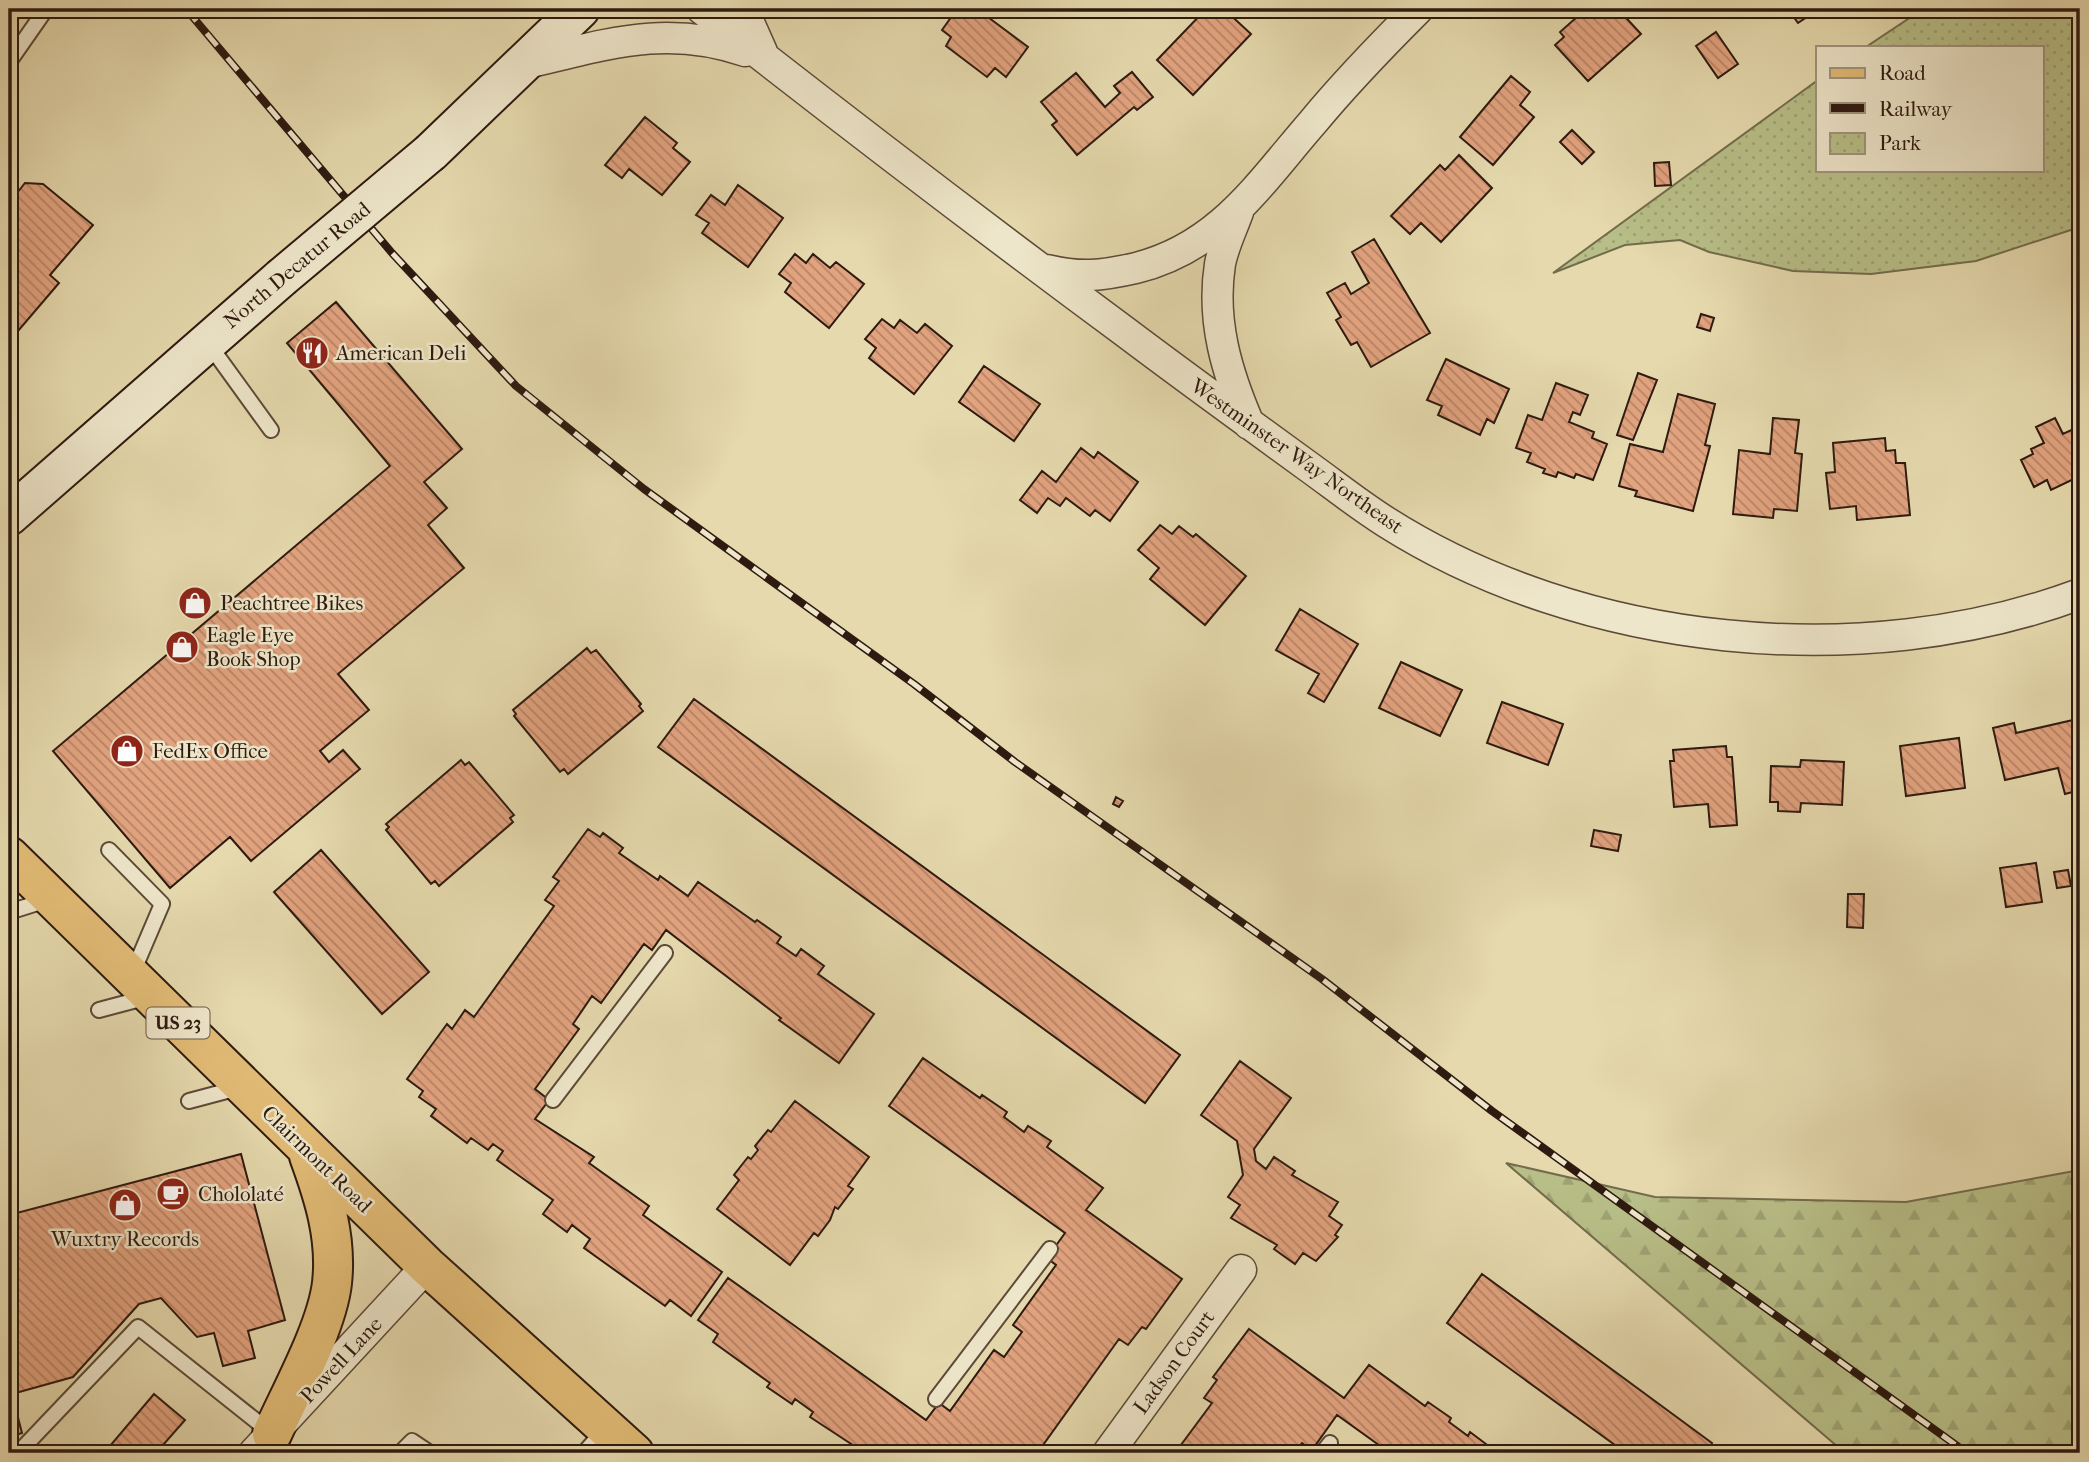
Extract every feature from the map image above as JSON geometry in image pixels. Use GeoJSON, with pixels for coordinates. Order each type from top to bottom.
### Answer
{"type":"FeatureCollection","features":[{"type":"Feature","properties":{"kind":"main road","name":"North Decatur Road"},"geometry":{"type":"LineString","coordinates":[[9,516],[281,278],[431,152],[580,9]]}},
{"type":"Feature","properties":{"kind":"main road","name":"Clairmont Road"},"geometry":{"type":"LineString","coordinates":[[9,856],[427,1266],[595,1441],[634,1453]]}},
{"type":"Feature","properties":{"kind":"main road"},"geometry":{"type":"LineString","coordinates":[[263,1443],[304,1362],[331,1286],[329,1222],[306,1147]]}},
{"type":"Feature","properties":{"kind":"street","name":"Westminster Way Northeast"},"geometry":{"type":"LineString","coordinates":[[702,9],[1040,269],[1249,424],[1386,523],[1439,551],[1545,596],[1650,624],[1760,638],[1814,640],[1872,637],[1972,624],[2050,605],[2080,594]]}},
{"type":"Feature","properties":{"kind":"street","name":"Westminster Way Northeast"},"geometry":{"type":"LineString","coordinates":[[743,9],[765,58]]}},
{"type":"Feature","properties":{"kind":"street"},"geometry":{"type":"LineString","coordinates":[[1040,269],[1081,278],[1144,266],[1176,256],[1206,238],[1239,210],[1361,67],[1418,9]]}},
{"type":"Feature","properties":{"kind":"street","name":"Westminster Way Northeast"},"geometry":{"type":"LineString","coordinates":[[522,64],[654,36],[712,40],[765,58]]}},
{"type":"Feature","properties":{"kind":"street"},"geometry":{"type":"LineString","coordinates":[[1239,210],[1220,263],[1219,324],[1228,375],[1249,424]]}},
{"type":"Feature","properties":{"kind":"street","name":"Powell Lane"},"geometry":{"type":"LineString","coordinates":[[263,1443],[427,1266]]}},
{"type":"Feature","properties":{"kind":"street","name":"Ladson Court"},"geometry":{"type":"LineString","coordinates":[[1108,1453],[1241,1270]]}},
{"type":"Feature","properties":{"kind":"lane"},"geometry":{"type":"LineString","coordinates":[[9,62],[47,9]]}},
{"type":"Feature","properties":{"kind":"lane"},"geometry":{"type":"LineString","coordinates":[[207,342],[271,430]]}},
{"type":"Feature","properties":{"kind":"lane"},"geometry":{"type":"LineString","coordinates":[[99,1010],[141,986],[162,904],[109,850]]}},
{"type":"Feature","properties":{"kind":"lane"},"geometry":{"type":"LineString","coordinates":[[9,912],[52,898]]}},
{"type":"Feature","properties":{"kind":"lane"},"geometry":{"type":"LineString","coordinates":[[552,1100],[665,953]]}},
{"type":"Feature","properties":{"kind":"lane"},"geometry":{"type":"LineString","coordinates":[[189,1101],[243,1087]]}},
{"type":"Feature","properties":{"kind":"lane"},"geometry":{"type":"LineString","coordinates":[[936,1399],[1050,1249]]}},
{"type":"Feature","properties":{"kind":"lane"},"geometry":{"type":"LineString","coordinates":[[18,1453],[138,1328],[263,1443]]}},
{"type":"Feature","properties":{"kind":"lane"},"geometry":{"type":"LineString","coordinates":[[400,1453],[412,1441],[430,1453]]}},
{"type":"Feature","properties":{"kind":"green space"},"geometry":{"type":"Polygon","coordinates":[[[1923,9],[2080,9],[2080,227],[1976,261],[1871,274],[1793,271],[1709,252],[1680,240],[1625,245],[1553,273],[1816,81],[1816,172],[2044,172],[2044,46],[1868,46],[1923,9]]]}},
{"type":"Feature","properties":{"kind":"green space"},"geometry":{"type":"Polygon","coordinates":[[[1506,1163],[1655,1197],[1906,1202],[2080,1170],[2080,1453],[1845,1453],[1506,1163]]]}},
{"type":"Feature","properties":{"kind":"building"},"geometry":{"type":"Polygon","coordinates":[[[9,9],[18,9],[17,23],[9,33],[9,9]]]}},
{"type":"Feature","properties":{"kind":"building"},"geometry":{"type":"Polygon","coordinates":[[[957,9],[977,9],[1028,47],[1006,77],[995,68],[987,77],[946,46],[951,37],[942,30],[957,9]]]}},
{"type":"Feature","properties":{"kind":"building"},"geometry":{"type":"Polygon","coordinates":[[[1206,9],[1224,9],[1251,34],[1193,95],[1157,60],[1206,9]]]}},
{"type":"Feature","properties":{"kind":"building"},"geometry":{"type":"Polygon","coordinates":[[[1586,9],[1618,9],[1641,34],[1588,81],[1555,45],[1564,37],[1560,32],[1586,9]]]}},
{"type":"Feature","properties":{"kind":"building"},"geometry":{"type":"Polygon","coordinates":[[[1788,9],[1810,9],[1813,13],[1798,23],[1788,9]]]}},
{"type":"Feature","properties":{"kind":"building"},"geometry":{"type":"Polygon","coordinates":[[[1716,32],[1738,64],[1718,78],[1696,46],[1716,32]]]}},
{"type":"Feature","properties":{"kind":"building"},"geometry":{"type":"Polygon","coordinates":[[[1132,72],[1153,97],[1137,110],[1134,107],[1077,155],[1052,125],[1057,121],[1041,102],[1076,73],[1105,107],[1120,93],[1114,86],[1132,72]]]}},
{"type":"Feature","properties":{"kind":"building"},"geometry":{"type":"Polygon","coordinates":[[[1511,76],[1530,92],[1520,105],[1534,117],[1493,165],[1460,137],[1511,76]]]}},
{"type":"Feature","properties":{"kind":"building"},"geometry":{"type":"Polygon","coordinates":[[[645,117],[677,143],[673,148],[690,162],[662,195],[629,169],[622,178],[605,165],[645,117]]]}},
{"type":"Feature","properties":{"kind":"building"},"geometry":{"type":"Polygon","coordinates":[[[1572,130],[1594,152],[1582,164],[1560,142],[1572,130]]]}},
{"type":"Feature","properties":{"kind":"building"},"geometry":{"type":"Polygon","coordinates":[[[1459,155],[1492,188],[1441,242],[1421,223],[1410,234],[1391,216],[1440,165],[1445,170],[1459,155]]]}},
{"type":"Feature","properties":{"kind":"building"},"geometry":{"type":"Polygon","coordinates":[[[1669,162],[1671,185],[1655,186],[1654,163],[1669,162]]]}},
{"type":"Feature","properties":{"kind":"building"},"geometry":{"type":"Polygon","coordinates":[[[25,183],[43,184],[93,225],[50,275],[59,283],[12,338],[9,335],[9,203],[25,183]]]}},
{"type":"Feature","properties":{"kind":"building"},"geometry":{"type":"Polygon","coordinates":[[[738,185],[783,218],[748,267],[702,233],[709,223],[696,215],[711,195],[725,205],[738,185]]]}},
{"type":"Feature","properties":{"kind":"building"},"geometry":{"type":"Polygon","coordinates":[[[1374,239],[1430,333],[1371,367],[1357,342],[1351,345],[1336,320],[1341,317],[1327,293],[1345,283],[1351,294],[1369,283],[1352,252],[1374,239]]]}},
{"type":"Feature","properties":{"kind":"building"},"geometry":{"type":"Polygon","coordinates":[[[795,254],[806,263],[813,254],[830,268],[836,262],[864,284],[829,328],[785,292],[791,283],[779,274],[795,254]]]}},
{"type":"Feature","properties":{"kind":"building"},"geometry":{"type":"Polygon","coordinates":[[[336,302],[462,449],[424,482],[447,508],[428,525],[464,568],[338,674],[369,710],[320,751],[329,762],[343,750],[360,769],[251,861],[230,837],[170,888],[53,751],[390,466],[287,343],[336,302]]]}},
{"type":"Feature","properties":{"kind":"building"},"geometry":{"type":"Polygon","coordinates":[[[1701,314],[1714,318],[1710,331],[1697,327],[1701,314]]]}},
{"type":"Feature","properties":{"kind":"building"},"geometry":{"type":"Polygon","coordinates":[[[882,319],[894,328],[900,320],[917,333],[925,324],[952,346],[914,394],[869,358],[876,348],[865,339],[882,319]]]}},
{"type":"Feature","properties":{"kind":"building"},"geometry":{"type":"Polygon","coordinates":[[[1446,359],[1509,389],[1494,423],[1487,419],[1480,435],[1438,415],[1442,406],[1427,400],[1446,359]]]}},
{"type":"Feature","properties":{"kind":"building"},"geometry":{"type":"Polygon","coordinates":[[[984,366],[1040,404],[1014,441],[959,402],[984,366]]]}},
{"type":"Feature","properties":{"kind":"building"},"geometry":{"type":"Polygon","coordinates":[[[1638,373],[1657,380],[1633,440],[1617,435],[1638,373]]]}},
{"type":"Feature","properties":{"kind":"building"},"geometry":{"type":"Polygon","coordinates":[[[1556,383],[1588,395],[1580,415],[1573,412],[1569,422],[1594,432],[1592,438],[1607,444],[1593,480],[1576,474],[1574,478],[1558,472],[1556,477],[1543,473],[1545,469],[1527,462],[1531,453],[1516,448],[1528,415],[1542,420],[1556,383]]]}},
{"type":"Feature","properties":{"kind":"building"},"geometry":{"type":"Polygon","coordinates":[[[1678,394],[1715,404],[1705,445],[1710,446],[1693,511],[1635,496],[1637,491],[1619,486],[1630,444],[1663,452],[1678,394]]]}},
{"type":"Feature","properties":{"kind":"building"},"geometry":{"type":"Polygon","coordinates":[[[1773,418],[1799,420],[1795,453],[1802,454],[1797,511],[1774,509],[1773,518],[1733,514],[1739,450],[1770,454],[1773,418]]]}},
{"type":"Feature","properties":{"kind":"building"},"geometry":{"type":"Polygon","coordinates":[[[2055,418],[2063,434],[2080,426],[2080,476],[2051,490],[2047,480],[2034,487],[2021,460],[2033,454],[2031,449],[2044,443],[2036,427],[2055,418]]]}},
{"type":"Feature","properties":{"kind":"building"},"geometry":{"type":"Polygon","coordinates":[[[1885,438],[1886,451],[1895,450],[1896,463],[1905,463],[1910,515],[1857,520],[1856,506],[1830,509],[1826,473],[1835,472],[1833,443],[1885,438]]]}},
{"type":"Feature","properties":{"kind":"building"},"geometry":{"type":"Polygon","coordinates":[[[1081,448],[1094,458],[1098,452],[1138,482],[1110,521],[1095,510],[1090,516],[1066,498],[1060,506],[1048,498],[1037,513],[1020,500],[1042,471],[1056,482],[1081,448]]]}},
{"type":"Feature","properties":{"kind":"building"},"geometry":{"type":"Polygon","coordinates":[[[1160,525],[1172,534],[1179,526],[1193,537],[1196,534],[1246,576],[1205,625],[1150,579],[1159,568],[1138,550],[1160,525]]]}},
{"type":"Feature","properties":{"kind":"building"},"geometry":{"type":"Polygon","coordinates":[[[1300,609],[1358,644],[1324,702],[1308,693],[1319,674],[1276,650],[1300,609]]]}},
{"type":"Feature","properties":{"kind":"building"},"geometry":{"type":"Polygon","coordinates":[[[587,648],[591,653],[596,650],[641,704],[639,706],[643,711],[568,774],[564,769],[560,772],[514,716],[516,714],[513,710],[587,648]]]}},
{"type":"Feature","properties":{"kind":"building"},"geometry":{"type":"Polygon","coordinates":[[[1401,662],[1462,690],[1440,736],[1379,708],[1401,662]]]}},
{"type":"Feature","properties":{"kind":"building"},"geometry":{"type":"Polygon","coordinates":[[[694,699],[1180,1055],[1145,1103],[658,747],[694,699]]]}},
{"type":"Feature","properties":{"kind":"building"},"geometry":{"type":"Polygon","coordinates":[[[1502,702],[1563,724],[1548,765],[1487,743],[1502,702]]]}},
{"type":"Feature","properties":{"kind":"building"},"geometry":{"type":"Polygon","coordinates":[[[2073,720],[2080,750],[2080,790],[2065,794],[2058,768],[2005,780],[1993,728],[2014,723],[2016,733],[2073,720]]]}},
{"type":"Feature","properties":{"kind":"building"},"geometry":{"type":"Polygon","coordinates":[[[1959,738],[1965,788],[1906,796],[1900,746],[1959,738]]]}},
{"type":"Feature","properties":{"kind":"building"},"geometry":{"type":"Polygon","coordinates":[[[1726,746],[1727,757],[1732,757],[1737,825],[1710,827],[1708,804],[1674,807],[1670,761],[1674,761],[1673,750],[1726,746]]]}},
{"type":"Feature","properties":{"kind":"building"},"geometry":{"type":"Polygon","coordinates":[[[461,760],[465,765],[469,762],[514,815],[510,818],[513,822],[439,886],[435,881],[431,884],[386,830],[389,827],[386,824],[461,760]]]}},
{"type":"Feature","properties":{"kind":"building"},"geometry":{"type":"Polygon","coordinates":[[[1801,760],[1844,762],[1842,805],[1801,803],[1800,812],[1778,811],[1778,802],[1770,802],[1771,766],[1800,767],[1801,760]]]}},
{"type":"Feature","properties":{"kind":"building"},"geometry":{"type":"Polygon","coordinates":[[[1116,797],[1123,801],[1119,807],[1113,804],[1116,797]]]}},
{"type":"Feature","properties":{"kind":"building"},"geometry":{"type":"Polygon","coordinates":[[[588,829],[600,837],[603,833],[623,848],[619,853],[658,880],[660,876],[688,896],[698,882],[755,922],[757,920],[781,937],[777,943],[796,956],[801,949],[824,966],[818,974],[874,1014],[839,1063],[779,1020],[781,1018],[666,930],[652,950],[644,944],[601,1003],[592,996],[573,1024],[579,1029],[535,1089],[549,1100],[535,1119],[594,1157],[589,1163],[649,1206],[643,1215],[722,1272],[691,1316],[670,1300],[665,1306],[584,1248],[590,1239],[572,1225],[567,1232],[543,1214],[553,1200],[497,1160],[503,1151],[493,1144],[488,1150],[471,1138],[467,1143],[431,1116],[436,1109],[419,1097],[423,1091],[407,1079],[447,1024],[452,1029],[465,1010],[474,1017],[554,906],[545,900],[559,881],[553,877],[588,829]]]}},
{"type":"Feature","properties":{"kind":"building"},"geometry":{"type":"Polygon","coordinates":[[[1594,830],[1621,835],[1618,851],[1591,846],[1594,830]]]}},
{"type":"Feature","properties":{"kind":"building"},"geometry":{"type":"Polygon","coordinates":[[[321,850],[429,972],[382,1014],[274,892],[321,850]]]}},
{"type":"Feature","properties":{"kind":"building"},"geometry":{"type":"Polygon","coordinates":[[[2036,863],[2042,902],[2006,907],[2000,868],[2036,863]]]}},
{"type":"Feature","properties":{"kind":"building"},"geometry":{"type":"Polygon","coordinates":[[[2068,870],[2071,886],[2057,888],[2054,872],[2068,870]]]}},
{"type":"Feature","properties":{"kind":"building"},"geometry":{"type":"Polygon","coordinates":[[[1848,894],[1864,894],[1863,928],[1847,927],[1848,894]]]}},
{"type":"Feature","properties":{"kind":"building"},"geometry":{"type":"Polygon","coordinates":[[[923,1058],[980,1098],[982,1095],[1007,1112],[1004,1117],[1024,1132],[1028,1126],[1051,1141],[1047,1147],[1103,1188],[1086,1210],[1182,1279],[1146,1329],[1142,1327],[1128,1345],[1119,1339],[1041,1448],[1046,1453],[865,1453],[810,1417],[813,1412],[795,1399],[792,1404],[767,1387],[770,1383],[713,1342],[718,1334],[698,1320],[728,1278],[926,1420],[939,1403],[950,1411],[994,1350],[1004,1357],[1022,1332],[1013,1325],[1056,1265],[1047,1258],[1065,1233],[889,1106],[923,1058]]]}},
{"type":"Feature","properties":{"kind":"building"},"geometry":{"type":"Polygon","coordinates":[[[1240,1061],[1291,1098],[1254,1149],[1256,1161],[1266,1169],[1274,1157],[1295,1171],[1292,1175],[1338,1202],[1329,1216],[1342,1225],[1335,1235],[1338,1237],[1316,1261],[1303,1253],[1295,1264],[1274,1249],[1277,1245],[1231,1218],[1240,1205],[1228,1197],[1243,1175],[1237,1141],[1201,1115],[1240,1061]]]}},
{"type":"Feature","properties":{"kind":"building"},"geometry":{"type":"Polygon","coordinates":[[[795,1101],[869,1157],[848,1186],[853,1189],[838,1209],[835,1207],[830,1220],[818,1236],[814,1233],[790,1265],[717,1209],[739,1180],[734,1175],[748,1157],[751,1159],[758,1150],[755,1146],[768,1130],[771,1132],[795,1101]]]}},
{"type":"Feature","properties":{"kind":"building"},"geometry":{"type":"Polygon","coordinates":[[[241,1154],[285,1320],[248,1331],[255,1358],[223,1366],[214,1333],[197,1337],[161,1298],[139,1304],[73,1377],[12,1394],[22,1433],[9,1437],[9,1215],[241,1154]]]}},
{"type":"Feature","properties":{"kind":"building"},"geometry":{"type":"Polygon","coordinates":[[[1482,1274],[1712,1443],[1707,1453],[1626,1453],[1447,1323],[1482,1274]]]}},
{"type":"Feature","properties":{"kind":"building"},"geometry":{"type":"Polygon","coordinates":[[[1249,1329],[1344,1398],[1369,1365],[1425,1406],[1428,1402],[1451,1418],[1449,1422],[1468,1436],[1470,1432],[1494,1450],[1491,1453],[1390,1453],[1337,1415],[1312,1450],[1302,1443],[1294,1453],[1175,1453],[1212,1403],[1204,1398],[1217,1380],[1213,1377],[1249,1329]]]}},
{"type":"Feature","properties":{"kind":"building"},"geometry":{"type":"Polygon","coordinates":[[[154,1394],[185,1420],[156,1453],[104,1453],[154,1394]]]}},
{"type":"Feature","properties":{"kind":"railway"},"geometry":{"type":"LineString","coordinates":[[186,9],[392,253],[516,386],[644,489],[914,684],[1015,762],[1322,979],[1492,1111],[1967,1453]]}},
{"type":"Feature","properties":{"kind":"place","name":"American Deli"},"geometry":{"type":"Point","coordinates":[312,353]}},
{"type":"Feature","properties":{"kind":"place","name":"Peachtree Bikes"},"geometry":{"type":"Point","coordinates":[195,603]}},
{"type":"Feature","properties":{"kind":"place","name":"Eagle Eye Book Shop"},"geometry":{"type":"Point","coordinates":[182,647]}},
{"type":"Feature","properties":{"kind":"place","name":"FedEx Office"},"geometry":{"type":"Point","coordinates":[127,751]}},
{"type":"Feature","properties":{"kind":"place","name":"Chololaté"},"geometry":{"type":"Point","coordinates":[173,1194]}},
{"type":"Feature","properties":{"kind":"place","name":"Wuxtry Records"},"geometry":{"type":"Point","coordinates":[125,1205]}}]}
